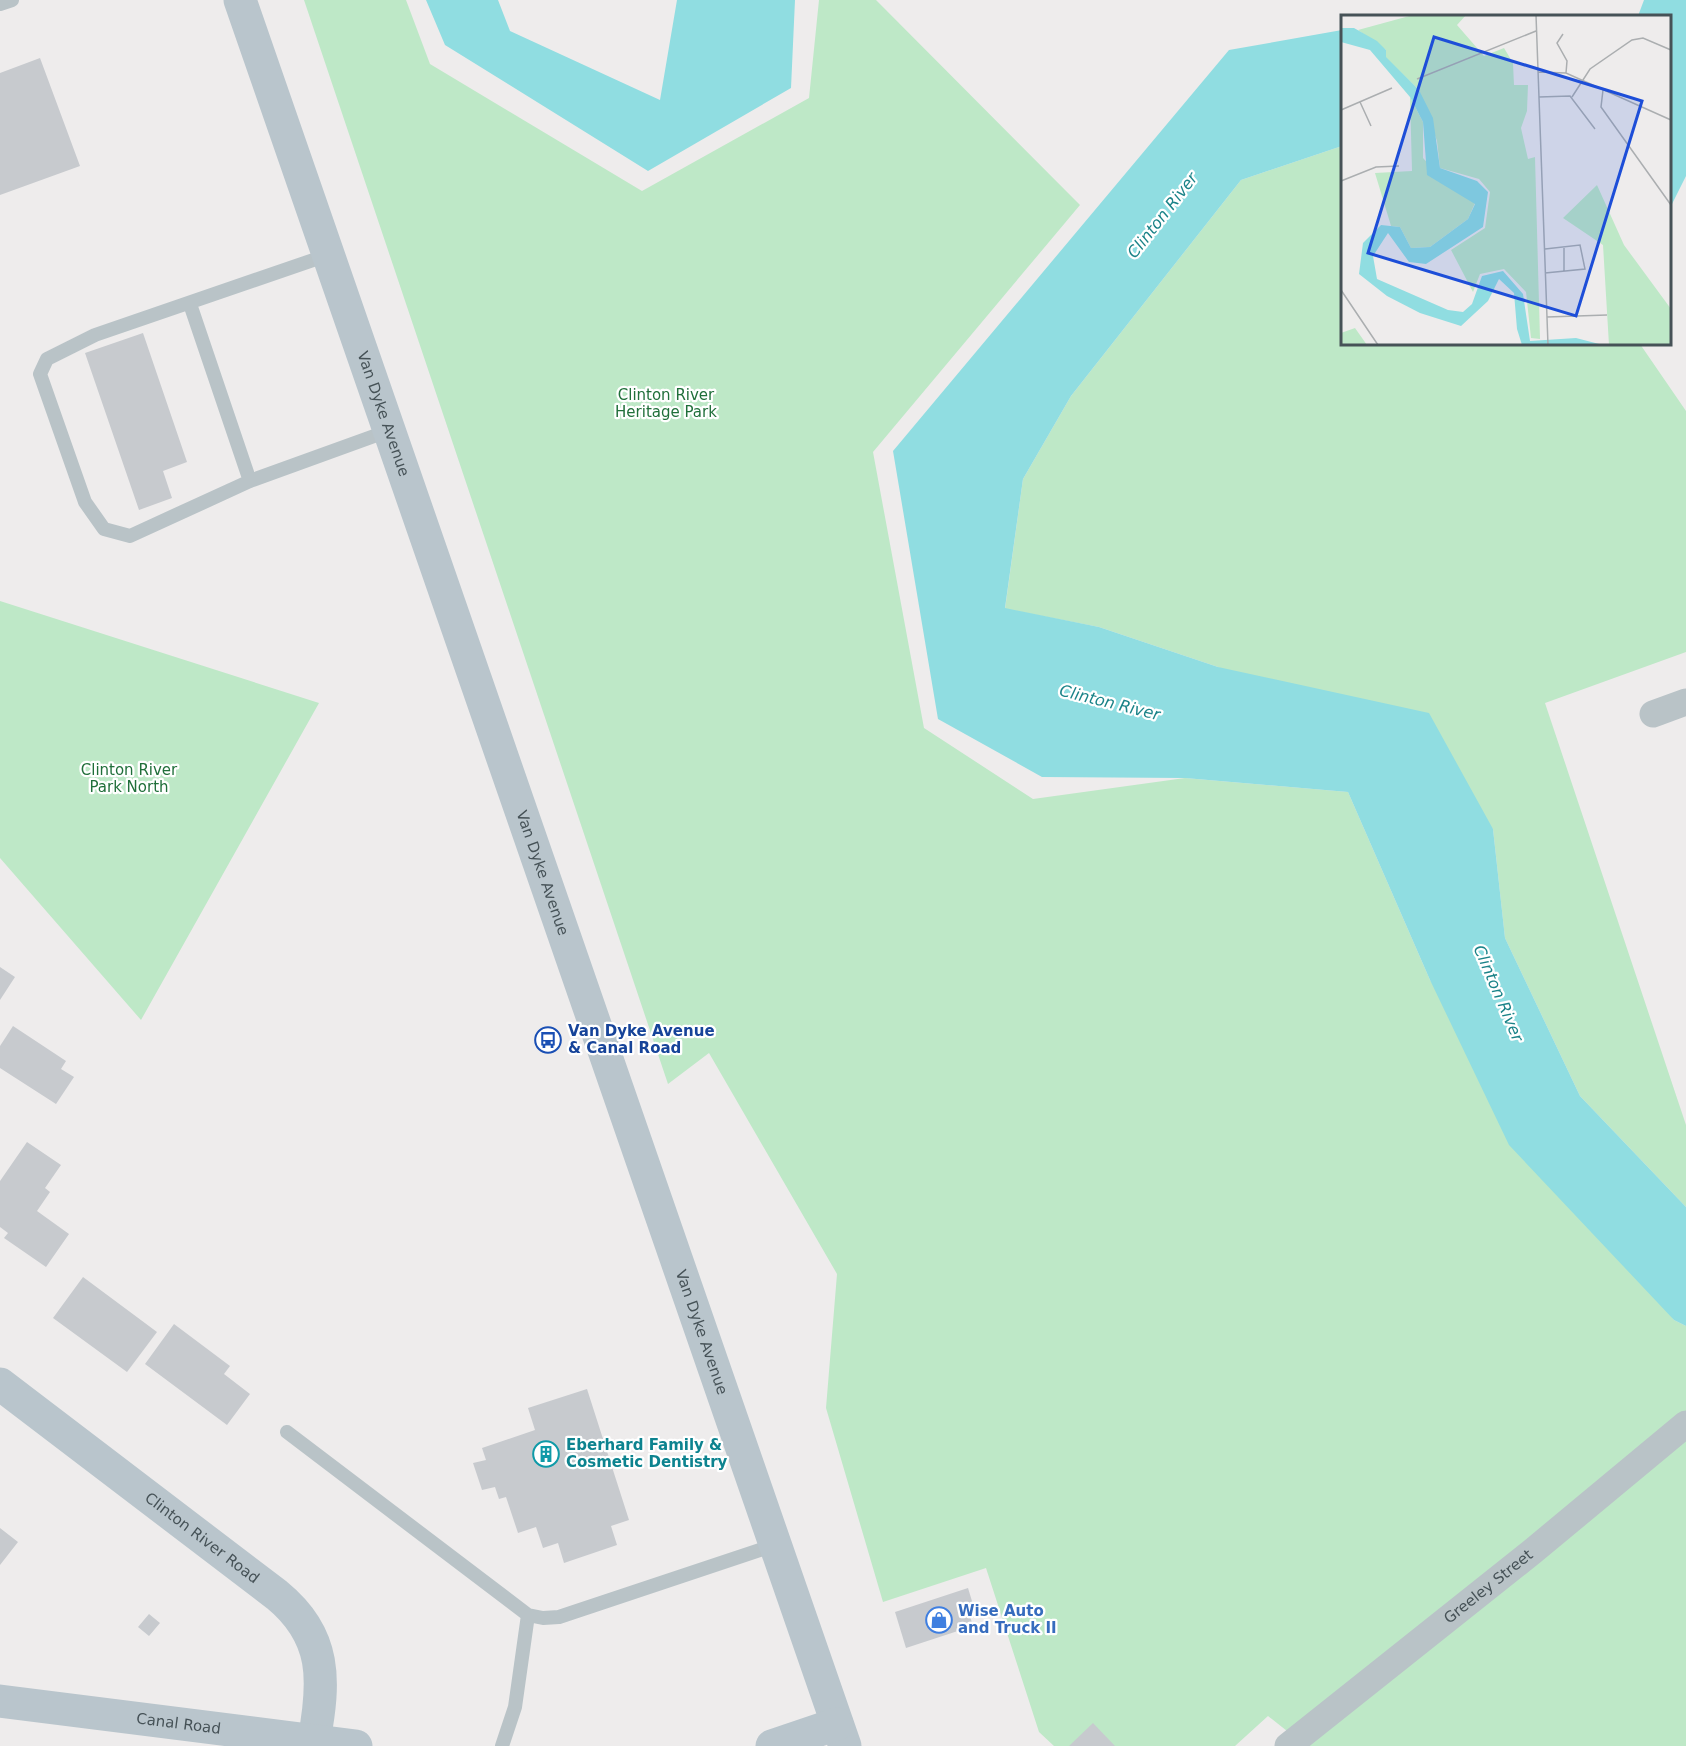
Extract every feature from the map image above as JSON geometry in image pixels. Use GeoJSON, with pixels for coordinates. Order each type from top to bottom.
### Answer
{"type":"FeatureCollection","features":[{"type":"Feature","properties":{"kind":"main road","name":"Van Dyke Avenue"},"geometry":{"type":"LineString","coordinates":[[240,0],[841,1735]]}},
{"type":"Feature","properties":{"kind":"main road","name":"Clinton River Road"},"geometry":{"type":"LineString","coordinates":[[0,1384],[277,1595],[300,1616],[310,1631],[321,1666],[322,1684],[315,1740]]}},
{"type":"Feature","properties":{"kind":"main road","name":"Canal Road"},"geometry":{"type":"LineString","coordinates":[[0,1701],[356,1746]]}},
{"type":"Feature","properties":{"kind":"main road"},"geometry":{"type":"LineString","coordinates":[[772,1746],[841,1735]]}},
{"type":"Feature","properties":{"kind":"street"},"geometry":{"type":"LineString","coordinates":[[1653,714],[1686,702]]}},
{"type":"Feature","properties":{"kind":"street","name":"Greeley Street"},"geometry":{"type":"LineString","coordinates":[[1288,1746],[1533,1551],[1686,1424]]}},
{"type":"Feature","properties":{"kind":"lane"},"geometry":{"type":"LineString","coordinates":[[0,4],[12,0]]}},
{"type":"Feature","properties":{"kind":"lane"},"geometry":{"type":"LineString","coordinates":[[328,255],[95,335],[47,359],[40,374],[85,502],[104,528],[130,536],[250,481],[388,431]]}},
{"type":"Feature","properties":{"kind":"lane"},"geometry":{"type":"LineString","coordinates":[[190,304],[250,481]]}},
{"type":"Feature","properties":{"kind":"lane"},"geometry":{"type":"LineString","coordinates":[[287,1432],[528,1615],[543,1618],[559,1617],[776,1545]]}},
{"type":"Feature","properties":{"kind":"lane"},"geometry":{"type":"LineString","coordinates":[[502,1746],[515,1707],[528,1615]]}},
{"type":"Feature","properties":{"kind":"green space","name":"Clinton River Heritage Park"},"geometry":{"type":"Polygon","coordinates":[[[304,0],[406,0],[430,64],[642,191],[809,98],[819,0],[876,0],[1080,205],[873,452],[924,728],[1033,799],[1185,778],[1348,792],[1430,980],[1674,1320],[1686,1326],[1686,1746],[1306,1746],[1268,1716],[1235,1746],[1054,1746],[1039,1732],[986,1568],[883,1602],[826,1408],[837,1274],[709,1053],[668,1084],[304,0]]]}},
{"type":"Feature","properties":{"kind":"green space"},"geometry":{"type":"Polygon","coordinates":[[[1341,146],[1341,345],[1641,345],[1686,411],[1686,652],[1545,703],[1686,1125],[1686,1207],[1580,1096],[1505,938],[1493,829],[1218,667],[1099,627],[1005,609],[1023,479],[1071,396],[1241,180],[1341,146]]]}},
{"type":"Feature","properties":{"kind":"green space","name":"Clinton River Park North"},"geometry":{"type":"Polygon","coordinates":[[[0,601],[319,703],[141,1020],[0,858],[0,601]]]}},
{"type":"Feature","properties":{"kind":"water"},"geometry":{"type":"Polygon","coordinates":[[[426,0],[498,0],[510,31],[660,100],[677,0],[795,0],[791,88],[648,171],[445,45],[426,0]]]}},
{"type":"Feature","properties":{"kind":"water"},"geometry":{"type":"Polygon","coordinates":[[[1644,0],[1686,0],[1686,176],[1671,206],[1671,15],[1638,15],[1644,0]]]}},
{"type":"Feature","properties":{"kind":"water","name":"Clinton River"},"geometry":{"type":"Polygon","coordinates":[[[1341,30],[1341,146],[1241,180],[1071,396],[1023,479],[1005,608],[1099,627],[1218,667],[1429,713],[1493,829],[1505,938],[1580,1096],[1686,1207],[1686,1326],[1674,1320],[1509,1145],[1430,980],[1348,792],[1185,778],[1042,777],[938,719],[893,451],[1229,50],[1341,30]]]}},
{"type":"Feature","properties":{"kind":"building"},"geometry":{"type":"Polygon","coordinates":[[[40,58],[80,166],[0,195],[0,73],[40,58]]]}},
{"type":"Feature","properties":{"kind":"building"},"geometry":{"type":"Polygon","coordinates":[[[143,333],[187,462],[163,471],[172,498],[139,510],[85,353],[143,333]]]}},
{"type":"Feature","properties":{"kind":"building"},"geometry":{"type":"Polygon","coordinates":[[[0,967],[15,977],[0,1000],[0,967]]]}},
{"type":"Feature","properties":{"kind":"building"},"geometry":{"type":"Polygon","coordinates":[[[13,1026],[66,1061],[61,1069],[74,1077],[56,1104],[0,1068],[0,1046],[13,1026]]]}},
{"type":"Feature","properties":{"kind":"building"},"geometry":{"type":"Polygon","coordinates":[[[27,1142],[61,1165],[45,1188],[50,1192],[37,1211],[69,1234],[46,1267],[4,1238],[8,1233],[0,1227],[0,1181],[27,1142]]]}},
{"type":"Feature","properties":{"kind":"building"},"geometry":{"type":"Polygon","coordinates":[[[83,1277],[157,1332],[127,1372],[53,1318],[83,1277]]]}},
{"type":"Feature","properties":{"kind":"building"},"geometry":{"type":"Polygon","coordinates":[[[174,1324],[230,1366],[224,1374],[250,1394],[227,1425],[145,1364],[174,1324]]]}},
{"type":"Feature","properties":{"kind":"building","name":"Eberhard Family & Cosmetic Dentistry"},"geometry":{"type":"Polygon","coordinates":[[[587,1389],[629,1520],[611,1526],[617,1545],[564,1563],[558,1543],[543,1548],[536,1527],[518,1533],[506,1497],[499,1499],[495,1487],[482,1490],[473,1463],[486,1460],[482,1448],[535,1430],[528,1408],[587,1389]]]}},
{"type":"Feature","properties":{"kind":"building"},"geometry":{"type":"Polygon","coordinates":[[[0,1528],[18,1542],[0,1565],[0,1528]]]}},
{"type":"Feature","properties":{"kind":"building","name":"Wise Auto and Truck II"},"geometry":{"type":"Polygon","coordinates":[[[968,1588],[975,1611],[969,1613],[973,1626],[906,1648],[895,1612],[968,1588]]]}},
{"type":"Feature","properties":{"kind":"building"},"geometry":{"type":"Polygon","coordinates":[[[149,1614],[160,1623],[149,1636],[138,1627],[149,1614]]]}},
{"type":"Feature","properties":{"kind":"building"},"geometry":{"type":"Polygon","coordinates":[[[1093,1723],[1115,1746],[1069,1746],[1093,1723]]]}},
{"type":"Feature","properties":{"kind":"place","name":"Van Dyke Avenue & Canal Road"},"geometry":{"type":"Point","coordinates":[548,1040]}},
{"type":"Feature","properties":{"kind":"place","name":"Eberhard Family & Cosmetic Dentistry"},"geometry":{"type":"Point","coordinates":[546,1454]}},
{"type":"Feature","properties":{"kind":"place","name":"Wise Auto and Truck II"},"geometry":{"type":"Point","coordinates":[939,1620]}}]}
